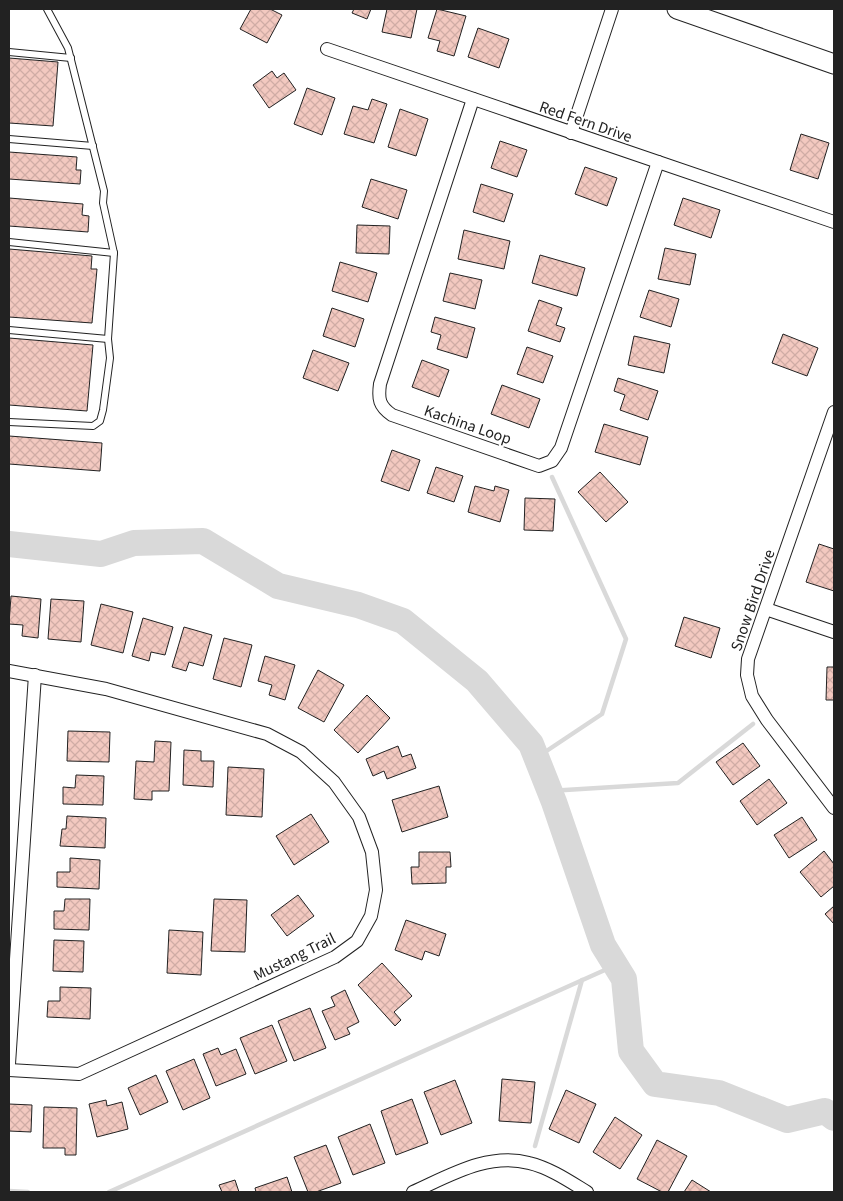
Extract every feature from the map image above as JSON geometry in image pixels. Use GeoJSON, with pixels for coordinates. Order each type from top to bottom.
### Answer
{"type":"FeatureCollection","features":[{"type":"Feature","properties":{"kind":"main road"},"geometry":{"type":"LineString","coordinates":[[677,9],[834,64]]}},
{"type":"Feature","properties":{"kind":"street"},"geometry":{"type":"LineString","coordinates":[[571,133],[612,9]]}},
{"type":"Feature","properties":{"kind":"street","name":"Red Fern Drive"},"geometry":{"type":"LineString","coordinates":[[327,49],[834,222]]}},
{"type":"Feature","properties":{"kind":"street","name":"Kachina Loop"},"geometry":{"type":"LineString","coordinates":[[473,99],[380,384],[378,397],[382,408],[392,415],[539,466],[552,461],[561,448],[658,162]]}},
{"type":"Feature","properties":{"kind":"street","name":"Snow Bird Drive"},"geometry":{"type":"LineString","coordinates":[[834,412],[832,426],[748,659],[748,676],[752,696],[767,720],[834,808]]}},
{"type":"Feature","properties":{"kind":"street"},"geometry":{"type":"LineString","coordinates":[[766,609],[834,632]]}},
{"type":"Feature","properties":{"kind":"street","name":"Mustang Trail"},"geometry":{"type":"LineString","coordinates":[[9,671],[106,688],[267,734],[301,752],[334,782],[359,817],[372,852],[376,890],[371,916],[356,941],[335,957],[79,1074],[9,1070]]}},
{"type":"Feature","properties":{"kind":"street"},"geometry":{"type":"LineString","coordinates":[[9,1064],[35,675]]}},
{"type":"Feature","properties":{"kind":"street"},"geometry":{"type":"LineString","coordinates":[[413,1192],[485,1162],[506,1160],[529,1163],[560,1175],[587,1192]]}},
{"type":"Feature","properties":{"kind":"lane"},"geometry":{"type":"LineString","coordinates":[[9,422],[93,426],[100,421],[103,410],[110,358],[108,339],[114,253],[104,203],[104,190],[68,48],[47,9]]}},
{"type":"Feature","properties":{"kind":"lane"},"geometry":{"type":"LineString","coordinates":[[9,52],[71,58]]}},
{"type":"Feature","properties":{"kind":"lane"},"geometry":{"type":"LineString","coordinates":[[9,139],[93,146]]}},
{"type":"Feature","properties":{"kind":"lane"},"geometry":{"type":"LineString","coordinates":[[9,242],[114,253]]}},
{"type":"Feature","properties":{"kind":"lane"},"geometry":{"type":"LineString","coordinates":[[9,330],[108,339]]}},
{"type":"Feature","properties":{"kind":"building"},"geometry":{"type":"Polygon","coordinates":[[[251,9],[270,9],[282,15],[267,43],[240,29],[251,9]]]}},
{"type":"Feature","properties":{"kind":"building"},"geometry":{"type":"Polygon","coordinates":[[[354,9],[371,9],[367,19],[352,13],[354,9]]]}},
{"type":"Feature","properties":{"kind":"building"},"geometry":{"type":"Polygon","coordinates":[[[387,9],[417,9],[411,38],[382,32],[387,9]]]}},
{"type":"Feature","properties":{"kind":"building"},"geometry":{"type":"Polygon","coordinates":[[[437,9],[466,16],[454,56],[437,51],[440,41],[428,38],[437,9]]]}},
{"type":"Feature","properties":{"kind":"building"},"geometry":{"type":"Polygon","coordinates":[[[478,28],[509,39],[499,68],[468,57],[478,28]]]}},
{"type":"Feature","properties":{"kind":"building"},"geometry":{"type":"Polygon","coordinates":[[[9,58],[58,62],[53,126],[9,123],[9,58]]]}},
{"type":"Feature","properties":{"kind":"building"},"geometry":{"type":"Polygon","coordinates":[[[272,71],[277,78],[284,73],[296,90],[269,108],[253,85],[272,71]]]}},
{"type":"Feature","properties":{"kind":"building"},"geometry":{"type":"Polygon","coordinates":[[[307,88],[335,98],[322,135],[294,124],[307,88]]]}},
{"type":"Feature","properties":{"kind":"building"},"geometry":{"type":"Polygon","coordinates":[[[372,99],[387,104],[374,143],[344,134],[353,106],[368,110],[372,99]]]}},
{"type":"Feature","properties":{"kind":"building"},"geometry":{"type":"Polygon","coordinates":[[[400,109],[428,119],[416,156],[388,147],[400,109]]]}},
{"type":"Feature","properties":{"kind":"building"},"geometry":{"type":"Polygon","coordinates":[[[801,134],[829,143],[818,179],[790,170],[801,134]]]}},
{"type":"Feature","properties":{"kind":"building"},"geometry":{"type":"Polygon","coordinates":[[[500,141],[527,150],[517,177],[491,168],[500,141]]]}},
{"type":"Feature","properties":{"kind":"building"},"geometry":{"type":"Polygon","coordinates":[[[9,152],[77,157],[76,170],[81,170],[80,184],[9,179],[9,152]]]}},
{"type":"Feature","properties":{"kind":"building"},"geometry":{"type":"Polygon","coordinates":[[[585,167],[617,178],[607,206],[575,194],[585,167]]]}},
{"type":"Feature","properties":{"kind":"building"},"geometry":{"type":"Polygon","coordinates":[[[371,179],[407,190],[398,219],[362,207],[371,179]]]}},
{"type":"Feature","properties":{"kind":"building"},"geometry":{"type":"Polygon","coordinates":[[[481,184],[513,194],[504,222],[473,212],[481,184]]]}},
{"type":"Feature","properties":{"kind":"building"},"geometry":{"type":"Polygon","coordinates":[[[9,198],[83,204],[82,215],[89,216],[88,232],[9,226],[9,198]]]}},
{"type":"Feature","properties":{"kind":"building"},"geometry":{"type":"Polygon","coordinates":[[[683,198],[720,210],[711,238],[674,225],[683,198]]]}},
{"type":"Feature","properties":{"kind":"building"},"geometry":{"type":"Polygon","coordinates":[[[357,225],[390,226],[389,254],[356,253],[357,225]]]}},
{"type":"Feature","properties":{"kind":"building"},"geometry":{"type":"Polygon","coordinates":[[[464,230],[510,241],[504,269],[458,259],[464,230]]]}},
{"type":"Feature","properties":{"kind":"building"},"geometry":{"type":"Polygon","coordinates":[[[665,248],[696,254],[690,285],[658,279],[665,248]]]}},
{"type":"Feature","properties":{"kind":"building"},"geometry":{"type":"Polygon","coordinates":[[[9,249],[92,256],[91,269],[97,269],[92,323],[9,317],[9,249]]]}},
{"type":"Feature","properties":{"kind":"building"},"geometry":{"type":"Polygon","coordinates":[[[540,255],[585,268],[577,296],[532,283],[540,255]]]}},
{"type":"Feature","properties":{"kind":"building"},"geometry":{"type":"Polygon","coordinates":[[[340,262],[377,273],[368,302],[332,291],[340,262]]]}},
{"type":"Feature","properties":{"kind":"building"},"geometry":{"type":"Polygon","coordinates":[[[450,273],[482,280],[475,309],[443,301],[450,273]]]}},
{"type":"Feature","properties":{"kind":"building"},"geometry":{"type":"Polygon","coordinates":[[[649,290],[679,299],[671,327],[640,317],[649,290]]]}},
{"type":"Feature","properties":{"kind":"building"},"geometry":{"type":"Polygon","coordinates":[[[539,300],[562,308],[556,325],[565,328],[560,342],[528,331],[539,300]]]}},
{"type":"Feature","properties":{"kind":"building"},"geometry":{"type":"Polygon","coordinates":[[[332,308],[364,319],[355,347],[323,336],[332,308]]]}},
{"type":"Feature","properties":{"kind":"building"},"geometry":{"type":"Polygon","coordinates":[[[435,317],[475,328],[467,358],[437,349],[441,335],[431,332],[435,317]]]}},
{"type":"Feature","properties":{"kind":"building"},"geometry":{"type":"Polygon","coordinates":[[[783,334],[818,348],[807,376],[772,363],[783,334]]]}},
{"type":"Feature","properties":{"kind":"building"},"geometry":{"type":"Polygon","coordinates":[[[634,336],[670,344],[664,373],[628,365],[634,336]]]}},
{"type":"Feature","properties":{"kind":"building"},"geometry":{"type":"Polygon","coordinates":[[[9,338],[93,345],[87,411],[9,405],[9,338]]]}},
{"type":"Feature","properties":{"kind":"building"},"geometry":{"type":"Polygon","coordinates":[[[527,347],[553,356],[543,383],[517,374],[527,347]]]}},
{"type":"Feature","properties":{"kind":"building"},"geometry":{"type":"Polygon","coordinates":[[[313,350],[349,363],[338,391],[303,378],[313,350]]]}},
{"type":"Feature","properties":{"kind":"building"},"geometry":{"type":"Polygon","coordinates":[[[422,360],[449,370],[439,397],[412,387],[422,360]]]}},
{"type":"Feature","properties":{"kind":"building"},"geometry":{"type":"Polygon","coordinates":[[[618,378],[658,391],[648,420],[620,410],[625,395],[614,391],[618,378]]]}},
{"type":"Feature","properties":{"kind":"building"},"geometry":{"type":"Polygon","coordinates":[[[502,385],[540,399],[529,428],[491,414],[502,385]]]}},
{"type":"Feature","properties":{"kind":"building"},"geometry":{"type":"Polygon","coordinates":[[[604,424],[648,437],[640,465],[595,452],[604,424]]]}},
{"type":"Feature","properties":{"kind":"building"},"geometry":{"type":"Polygon","coordinates":[[[9,436],[102,443],[100,471],[9,464],[9,436]]]}},
{"type":"Feature","properties":{"kind":"building"},"geometry":{"type":"Polygon","coordinates":[[[392,450],[420,460],[409,491],[381,481],[392,450]]]}},
{"type":"Feature","properties":{"kind":"building"},"geometry":{"type":"Polygon","coordinates":[[[436,467],[463,476],[454,502],[427,493],[436,467]]]}},
{"type":"Feature","properties":{"kind":"building"},"geometry":{"type":"Polygon","coordinates":[[[600,472],[628,502],[606,522],[578,492],[600,472]]]}},
{"type":"Feature","properties":{"kind":"building"},"geometry":{"type":"Polygon","coordinates":[[[475,486],[494,491],[495,486],[509,490],[500,522],[468,512],[475,486]]]}},
{"type":"Feature","properties":{"kind":"building"},"geometry":{"type":"Polygon","coordinates":[[[525,498],[555,499],[553,531],[524,530],[525,498]]]}},
{"type":"Feature","properties":{"kind":"building"},"geometry":{"type":"Polygon","coordinates":[[[819,544],[834,549],[834,591],[806,582],[819,544]]]}},
{"type":"Feature","properties":{"kind":"building"},"geometry":{"type":"Polygon","coordinates":[[[11,596],[41,599],[38,638],[22,636],[23,625],[9,624],[11,596]]]}},
{"type":"Feature","properties":{"kind":"building"},"geometry":{"type":"Polygon","coordinates":[[[51,599],[84,601],[81,642],[48,639],[51,599]]]}},
{"type":"Feature","properties":{"kind":"building"},"geometry":{"type":"Polygon","coordinates":[[[101,604],[133,612],[123,653],[91,645],[101,604]]]}},
{"type":"Feature","properties":{"kind":"building"},"geometry":{"type":"Polygon","coordinates":[[[684,617],[720,628],[711,658],[675,646],[684,617]]]}},
{"type":"Feature","properties":{"kind":"building"},"geometry":{"type":"Polygon","coordinates":[[[143,618],[173,627],[165,655],[151,652],[149,661],[132,656],[143,618]]]}},
{"type":"Feature","properties":{"kind":"building"},"geometry":{"type":"Polygon","coordinates":[[[184,627],[212,635],[203,666],[189,662],[186,671],[172,667],[184,627]]]}},
{"type":"Feature","properties":{"kind":"building"},"geometry":{"type":"Polygon","coordinates":[[[224,638],[252,645],[241,687],[213,679],[224,638]]]}},
{"type":"Feature","properties":{"kind":"building"},"geometry":{"type":"Polygon","coordinates":[[[265,656],[295,665],[285,700],[269,695],[272,685],[258,681],[265,656]]]}},
{"type":"Feature","properties":{"kind":"building"},"geometry":{"type":"Polygon","coordinates":[[[827,667],[834,667],[834,700],[826,700],[827,667]]]}},
{"type":"Feature","properties":{"kind":"building"},"geometry":{"type":"Polygon","coordinates":[[[318,670],[344,685],[324,722],[298,708],[318,670]]]}},
{"type":"Feature","properties":{"kind":"building"},"geometry":{"type":"Polygon","coordinates":[[[367,695],[390,718],[358,753],[334,730],[367,695]]]}},
{"type":"Feature","properties":{"kind":"building"},"geometry":{"type":"Polygon","coordinates":[[[68,731],[110,732],[109,762],[67,761],[68,731]]]}},
{"type":"Feature","properties":{"kind":"building"},"geometry":{"type":"Polygon","coordinates":[[[155,741],[171,742],[169,791],[152,791],[152,800],[134,799],[136,761],[154,762],[155,741]]]}},
{"type":"Feature","properties":{"kind":"building"},"geometry":{"type":"Polygon","coordinates":[[[743,743],[760,766],[733,785],[716,762],[743,743]]]}},
{"type":"Feature","properties":{"kind":"building"},"geometry":{"type":"Polygon","coordinates":[[[398,746],[402,757],[411,754],[416,768],[387,779],[384,771],[373,776],[366,759],[398,746]]]}},
{"type":"Feature","properties":{"kind":"building"},"geometry":{"type":"Polygon","coordinates":[[[184,750],[201,751],[201,761],[214,761],[213,787],[183,785],[184,750]]]}},
{"type":"Feature","properties":{"kind":"building"},"geometry":{"type":"Polygon","coordinates":[[[228,767],[264,769],[262,817],[226,815],[228,767]]]}},
{"type":"Feature","properties":{"kind":"building"},"geometry":{"type":"Polygon","coordinates":[[[76,775],[104,776],[103,805],[63,804],[63,787],[75,788],[76,775]]]}},
{"type":"Feature","properties":{"kind":"building"},"geometry":{"type":"Polygon","coordinates":[[[769,779],[787,803],[757,825],[740,801],[769,779]]]}},
{"type":"Feature","properties":{"kind":"building"},"geometry":{"type":"Polygon","coordinates":[[[439,786],[448,817],[402,832],[392,800],[439,786]]]}},
{"type":"Feature","properties":{"kind":"building"},"geometry":{"type":"Polygon","coordinates":[[[311,814],[329,842],[294,865],[276,836],[311,814]]]}},
{"type":"Feature","properties":{"kind":"building"},"geometry":{"type":"Polygon","coordinates":[[[67,816],[106,818],[105,848],[60,846],[62,829],[66,829],[67,816]]]}},
{"type":"Feature","properties":{"kind":"building"},"geometry":{"type":"Polygon","coordinates":[[[802,817],[817,840],[789,858],[774,835],[802,817]]]}},
{"type":"Feature","properties":{"kind":"building"},"geometry":{"type":"Polygon","coordinates":[[[824,851],[834,864],[834,886],[821,897],[800,872],[824,851]]]}},
{"type":"Feature","properties":{"kind":"building"},"geometry":{"type":"Polygon","coordinates":[[[419,852],[450,852],[451,867],[446,867],[446,883],[412,884],[411,867],[419,867],[419,852]]]}},
{"type":"Feature","properties":{"kind":"building"},"geometry":{"type":"Polygon","coordinates":[[[70,858],[100,860],[99,889],[57,887],[57,872],[70,872],[70,858]]]}},
{"type":"Feature","properties":{"kind":"building"},"geometry":{"type":"Polygon","coordinates":[[[298,895],[314,916],[287,936],[271,915],[298,895]]]}},
{"type":"Feature","properties":{"kind":"building"},"geometry":{"type":"Polygon","coordinates":[[[65,899],[90,899],[89,930],[54,929],[54,911],[64,911],[65,899]]]}},
{"type":"Feature","properties":{"kind":"building"},"geometry":{"type":"Polygon","coordinates":[[[214,899],[247,900],[245,952],[211,951],[214,899]]]}},
{"type":"Feature","properties":{"kind":"building"},"geometry":{"type":"Polygon","coordinates":[[[834,906],[834,924],[825,914],[834,906]]]}},
{"type":"Feature","properties":{"kind":"building"},"geometry":{"type":"Polygon","coordinates":[[[406,920],[446,934],[439,956],[425,951],[422,960],[395,950],[406,920]]]}},
{"type":"Feature","properties":{"kind":"building"},"geometry":{"type":"Polygon","coordinates":[[[169,930],[203,932],[201,975],[167,973],[169,930]]]}},
{"type":"Feature","properties":{"kind":"building"},"geometry":{"type":"Polygon","coordinates":[[[54,940],[84,941],[83,972],[53,971],[54,940]]]}},
{"type":"Feature","properties":{"kind":"building"},"geometry":{"type":"Polygon","coordinates":[[[382,963],[412,996],[394,1012],[401,1020],[395,1026],[358,985],[382,963]]]}},
{"type":"Feature","properties":{"kind":"building"},"geometry":{"type":"Polygon","coordinates":[[[60,987],[91,988],[90,1019],[47,1017],[48,1001],[60,1001],[60,987]]]}},
{"type":"Feature","properties":{"kind":"building"},"geometry":{"type":"Polygon","coordinates":[[[345,990],[359,1022],[347,1028],[350,1034],[335,1040],[322,1011],[335,1006],[331,997],[345,990]]]}},
{"type":"Feature","properties":{"kind":"building"},"geometry":{"type":"Polygon","coordinates":[[[310,1008],[326,1048],[294,1061],[278,1021],[310,1008]]]}},
{"type":"Feature","properties":{"kind":"building"},"geometry":{"type":"Polygon","coordinates":[[[272,1025],[287,1061],[255,1074],[240,1038],[272,1025]]]}},
{"type":"Feature","properties":{"kind":"building"},"geometry":{"type":"Polygon","coordinates":[[[218,1048],[221,1055],[236,1049],[246,1074],[216,1086],[203,1054],[218,1048]]]}},
{"type":"Feature","properties":{"kind":"building"},"geometry":{"type":"Polygon","coordinates":[[[194,1059],[210,1098],[183,1110],[166,1071],[194,1059]]]}},
{"type":"Feature","properties":{"kind":"building"},"geometry":{"type":"Polygon","coordinates":[[[156,1075],[168,1102],[140,1115],[128,1088],[156,1075]]]}},
{"type":"Feature","properties":{"kind":"building"},"geometry":{"type":"Polygon","coordinates":[[[502,1079],[535,1082],[531,1123],[499,1121],[502,1079]]]}},
{"type":"Feature","properties":{"kind":"building"},"geometry":{"type":"Polygon","coordinates":[[[455,1080],[472,1123],[441,1135],[424,1092],[455,1080]]]}},
{"type":"Feature","properties":{"kind":"building"},"geometry":{"type":"Polygon","coordinates":[[[566,1090],[596,1104],[579,1143],[549,1129],[566,1090]]]}},
{"type":"Feature","properties":{"kind":"building"},"geometry":{"type":"Polygon","coordinates":[[[412,1099],[428,1143],[396,1155],[381,1111],[412,1099]]]}},
{"type":"Feature","properties":{"kind":"building"},"geometry":{"type":"Polygon","coordinates":[[[106,1100],[107,1106],[122,1102],[128,1129],[97,1137],[89,1104],[106,1100]]]}},
{"type":"Feature","properties":{"kind":"building"},"geometry":{"type":"Polygon","coordinates":[[[9,1104],[32,1105],[31,1132],[9,1131],[9,1104]]]}},
{"type":"Feature","properties":{"kind":"building"},"geometry":{"type":"Polygon","coordinates":[[[44,1107],[77,1108],[76,1155],[65,1155],[65,1148],[43,1148],[44,1107]]]}},
{"type":"Feature","properties":{"kind":"building"},"geometry":{"type":"Polygon","coordinates":[[[615,1117],[642,1135],[620,1169],[593,1152],[615,1117]]]}},
{"type":"Feature","properties":{"kind":"building"},"geometry":{"type":"Polygon","coordinates":[[[370,1124],[385,1163],[353,1175],[338,1137],[370,1124]]]}},
{"type":"Feature","properties":{"kind":"building"},"geometry":{"type":"Polygon","coordinates":[[[657,1140],[687,1156],[668,1192],[662,1192],[637,1179],[657,1140]]]}},
{"type":"Feature","properties":{"kind":"building"},"geometry":{"type":"Polygon","coordinates":[[[326,1145],[341,1183],[316,1192],[308,1192],[294,1157],[326,1145]]]}},
{"type":"Feature","properties":{"kind":"building"},"geometry":{"type":"Polygon","coordinates":[[[287,1177],[292,1192],[256,1192],[255,1188],[287,1177]]]}},
{"type":"Feature","properties":{"kind":"building"},"geometry":{"type":"Polygon","coordinates":[[[235,1180],[239,1192],[222,1192],[219,1185],[235,1180]]]}},
{"type":"Feature","properties":{"kind":"building"},"geometry":{"type":"Polygon","coordinates":[[[692,1180],[711,1192],[684,1192],[692,1180]]]}},
{"type":"Feature","properties":{"kind":"waterway"},"geometry":{"type":"LineString","coordinates":[[536,758],[602,714],[626,639],[552,477]]}},
{"type":"Feature","properties":{"kind":"waterway"},"geometry":{"type":"LineString","coordinates":[[9,544],[101,554],[134,543],[203,541],[278,586],[358,605],[403,621],[477,681],[531,744],[554,802],[603,945],[624,979],[631,1051],[655,1084],[719,1093],[787,1120],[825,1111],[834,1118]]}},
{"type":"Feature","properties":{"kind":"waterway"},"geometry":{"type":"LineString","coordinates":[[549,791],[678,783],[753,724]]}},
{"type":"Feature","properties":{"kind":"waterway"},"geometry":{"type":"LineString","coordinates":[[109,1192],[616,965]]}},
{"type":"Feature","properties":{"kind":"waterway"},"geometry":{"type":"LineString","coordinates":[[535,1146],[582,980]]}},
{"type":"Feature","properties":{"kind":"waterway"},"geometry":{"type":"LineString","coordinates":[[9,1191],[28,1192]]}}]}
